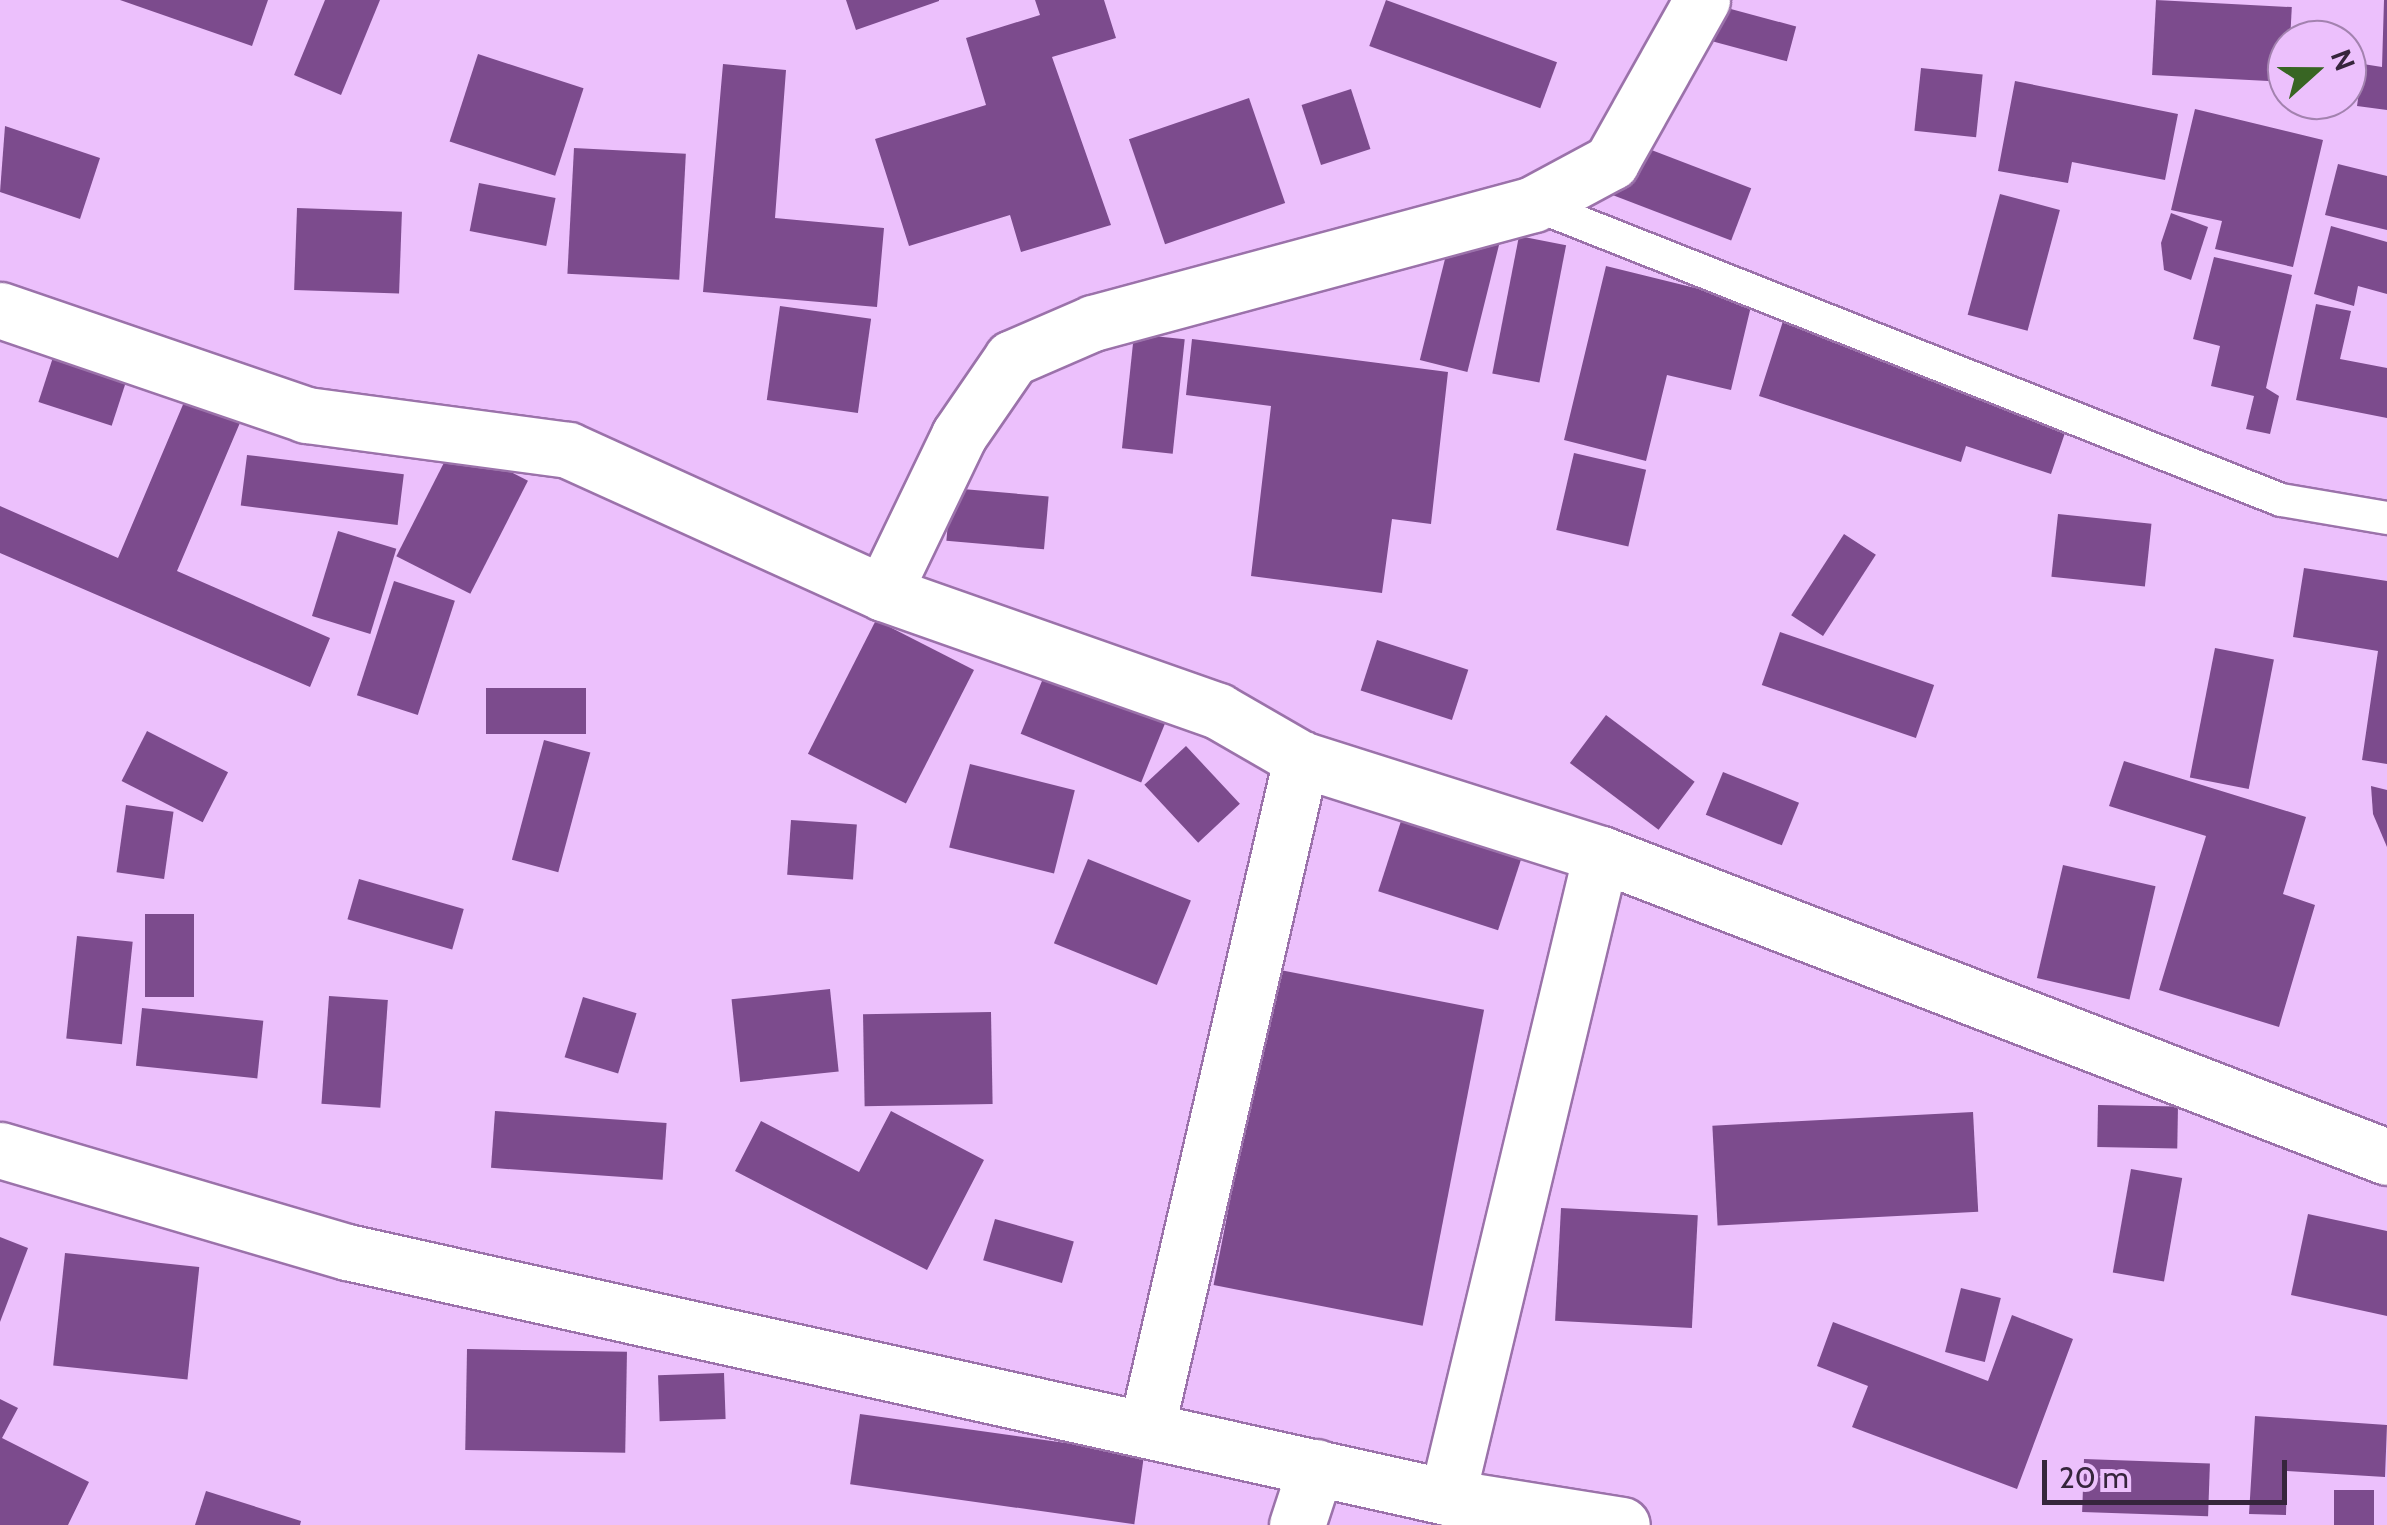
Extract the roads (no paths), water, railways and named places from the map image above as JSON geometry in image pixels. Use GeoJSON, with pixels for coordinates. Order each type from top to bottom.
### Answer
{"type":"FeatureCollection","features":[{"type":"Feature","properties":{"kind":"street"},"geometry":{"type":"LineString","coordinates":[[883,594],[959,434],[1012,358],[1093,323],[1533,204],[1611,162],[1702,0]]}},
{"type":"Feature","properties":{"kind":"street"},"geometry":{"type":"LineString","coordinates":[[0,310],[306,415],[568,450],[883,594],[1218,711],[1301,759],[1601,854],[2387,1157]]}},
{"type":"Feature","properties":{"kind":"street"},"geometry":{"type":"LineString","coordinates":[[1146,1430],[1301,759]]}},
{"type":"Feature","properties":{"kind":"street"},"geometry":{"type":"LineString","coordinates":[[1447,1497],[1601,854]]}},
{"type":"Feature","properties":{"kind":"street"},"geometry":{"type":"LineString","coordinates":[[0,1150],[347,1252],[1447,1497],[1622,1525]]}},
{"type":"Feature","properties":{"kind":"street"},"geometry":{"type":"LineString","coordinates":[[1296,1525],[1316,1467]]}},
{"type":"Feature","properties":{"kind":"lane"},"geometry":{"type":"LineString","coordinates":[[1533,204],[2281,500],[2387,518]]}}]}
